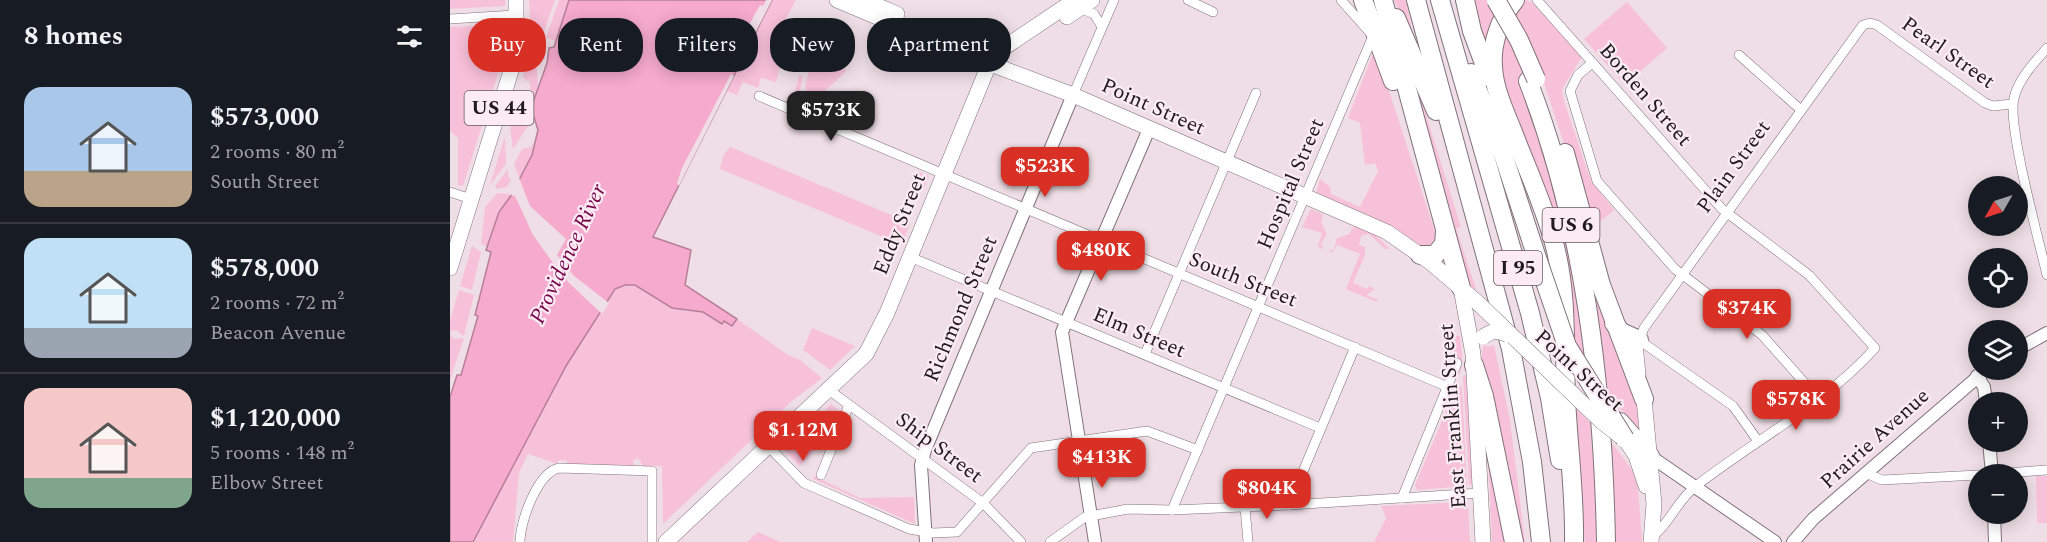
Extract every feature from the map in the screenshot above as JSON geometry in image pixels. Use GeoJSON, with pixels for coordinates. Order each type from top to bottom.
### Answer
{"type":"FeatureCollection","features":[{"type":"Feature","properties":{"kind":"highway"},"geometry":{"type":"LineString","coordinates":[[1364,0],[1403,94]]}},
{"type":"Feature","properties":{"kind":"highway"},"geometry":{"type":"LineString","coordinates":[[1383,0],[1403,94],[1461,288]]}},
{"type":"Feature","properties":{"kind":"highway"},"geometry":{"type":"LineString","coordinates":[[1388,0],[1415,59],[1473,205]]}},
{"type":"Feature","properties":{"kind":"highway","name":"I 95"},"geometry":{"type":"LineString","coordinates":[[1416,0],[1497,291],[1522,404],[1541,542]]}},
{"type":"Feature","properties":{"kind":"highway"},"geometry":{"type":"LineString","coordinates":[[1442,0],[1504,157],[1564,340],[1596,395],[1622,430],[1650,456]]}},
{"type":"Feature","properties":{"kind":"highway","name":"I 95"},"geometry":{"type":"LineString","coordinates":[[1442,0],[1538,341],[1555,427],[1570,542]]}},
{"type":"Feature","properties":{"kind":"highway"},"geometry":{"type":"LineString","coordinates":[[1465,0],[1481,58],[1506,114],[1548,222],[1561,275],[1566,318],[1566,397],[1573,483],[1574,542]]}},
{"type":"Feature","properties":{"kind":"highway"},"geometry":{"type":"LineString","coordinates":[[1495,0],[1519,40],[1532,80],[1565,154],[1613,321],[1644,399]]}},
{"type":"Feature","properties":{"kind":"highway"},"geometry":{"type":"LineString","coordinates":[[1506,114],[1494,78],[1492,59],[1498,29],[1515,0]]}},
{"type":"Feature","properties":{"kind":"highway","name":"US 6"},"geometry":{"type":"LineString","coordinates":[[1532,80],[1558,172],[1585,295],[1599,402],[1606,542]]}},
{"type":"Feature","properties":{"kind":"highway"},"geometry":{"type":"LineString","coordinates":[[1420,255],[1435,255],[1443,244],[1443,225]]}},
{"type":"Feature","properties":{"kind":"highway"},"geometry":{"type":"LineString","coordinates":[[1613,321],[1621,332],[1639,340]]}},
{"type":"Feature","properties":{"kind":"highway"},"geometry":{"type":"LineString","coordinates":[[1468,361],[1484,396],[1514,542]]}},
{"type":"Feature","properties":{"kind":"main road","name":"Point Street"},"geometry":{"type":"LineString","coordinates":[[837,0],[880,18]]}},
{"type":"Feature","properties":{"kind":"main road","name":"Point Street"},"geometry":{"type":"LineString","coordinates":[[864,0],[906,18]]}},
{"type":"Feature","properties":{"kind":"main road"},"geometry":{"type":"LineString","coordinates":[[1011,55],[1082,3]]}},
{"type":"Feature","properties":{"kind":"main road","name":"US 44"},"geometry":{"type":"LineString","coordinates":[[450,268],[511,71],[516,44],[516,8]]}},
{"type":"Feature","properties":{"kind":"main road","name":"Point Street"},"geometry":{"type":"LineString","coordinates":[[1011,70],[1073,95],[1387,232],[1420,255],[1477,302],[1602,422],[1622,430]]}},
{"type":"Feature","properties":{"kind":"main road","name":"Eddy Street"},"geometry":{"type":"LineString","coordinates":[[666,542],[854,368],[872,345],[986,72]]}},
{"type":"Feature","properties":{"kind":"main road","name":"Point Street"},"geometry":{"type":"LineString","coordinates":[[1363,222],[1438,279],[1454,295],[1468,317]]}},
{"type":"Feature","properties":{"kind":"main road","name":"East Franklin Street"},"geometry":{"type":"LineString","coordinates":[[1461,288],[1468,317],[1468,361],[1483,542]]}},
{"type":"Feature","properties":{"kind":"main road"},"geometry":{"type":"LineString","coordinates":[[1468,361],[1483,337],[1500,330],[1511,337]]}},
{"type":"Feature","properties":{"kind":"main road"},"geometry":{"type":"LineString","coordinates":[[1644,399],[1650,456],[1651,540]]}},
{"type":"Feature","properties":{"kind":"main road"},"geometry":{"type":"LineString","coordinates":[[1622,430],[1645,478],[1652,515]]}},
{"type":"Feature","properties":{"kind":"street","name":"Richmond Street"},"geometry":{"type":"LineString","coordinates":[[926,537],[922,456],[1024,209],[1114,0]]}},
{"type":"Feature","properties":{"kind":"street"},"geometry":{"type":"LineString","coordinates":[[1188,0],[1213,12]]}},
{"type":"Feature","properties":{"kind":"street","name":"Hospital Street"},"geometry":{"type":"LineString","coordinates":[[1172,510],[1373,36],[1341,0]]}},
{"type":"Feature","properties":{"kind":"street","name":"Borden Street"},"geometry":{"type":"LineString","coordinates":[[1537,0],[1727,213],[1809,275],[1875,348],[1818,398]]}},
{"type":"Feature","properties":{"kind":"street"},"geometry":{"type":"LineString","coordinates":[[1082,3],[1094,14],[1102,27]]}},
{"type":"Feature","properties":{"kind":"street"},"geometry":{"type":"LineString","coordinates":[[450,19],[516,8]]}},
{"type":"Feature","properties":{"kind":"street","name":"Pearl Street"},"geometry":{"type":"LineString","coordinates":[[1870,23],[1985,104],[1993,106],[2012,104],[2018,146],[2047,275]]}},
{"type":"Feature","properties":{"kind":"street","name":"Plain Street"},"geometry":{"type":"LineString","coordinates":[[1639,340],[1644,328],[1801,110],[1863,26],[1870,23]]}},
{"type":"Feature","properties":{"kind":"street"},"geometry":{"type":"LineString","coordinates":[[2012,104],[2018,86],[2047,48]]}},
{"type":"Feature","properties":{"kind":"street"},"geometry":{"type":"LineString","coordinates":[[1739,55],[1801,110]]}},
{"type":"Feature","properties":{"kind":"street"},"geometry":{"type":"LineString","coordinates":[[1592,63],[1578,75],[1570,91],[1594,174],[1633,221],[1683,274],[1762,335],[1818,398],[1695,486],[1651,540]]}},
{"type":"Feature","properties":{"kind":"street"},"geometry":{"type":"LineString","coordinates":[[1145,354],[1256,93]]}},
{"type":"Feature","properties":{"kind":"street","name":"South Street"},"geometry":{"type":"LineString","coordinates":[[759,96],[1102,243],[1259,305],[1448,387]]}},
{"type":"Feature","properties":{"kind":"street"},"geometry":{"type":"LineString","coordinates":[[1095,542],[1062,332],[1149,129]]}},
{"type":"Feature","properties":{"kind":"street"},"geometry":{"type":"LineString","coordinates":[[450,192],[471,199]]}},
{"type":"Feature","properties":{"kind":"street","name":"Elm Street"},"geometry":{"type":"LineString","coordinates":[[910,257],[1320,428]]}},
{"type":"Feature","properties":{"kind":"street"},"geometry":{"type":"LineString","coordinates":[[2028,343],[2047,333]]}},
{"type":"Feature","properties":{"kind":"street"},"geometry":{"type":"LineString","coordinates":[[1639,340],[1644,399]]}},
{"type":"Feature","properties":{"kind":"street"},"geometry":{"type":"LineString","coordinates":[[1639,340],[1733,406],[1758,441]]}},
{"type":"Feature","properties":{"kind":"street"},"geometry":{"type":"LineString","coordinates":[[1289,505],[1355,347]]}},
{"type":"Feature","properties":{"kind":"street"},"geometry":{"type":"LineString","coordinates":[[1402,498],[1448,387],[1468,361]]}},
{"type":"Feature","properties":{"kind":"street","name":"Prairie Avenue"},"geometry":{"type":"LineString","coordinates":[[1793,542],[1813,519],[1868,474],[1974,380]]}},
{"type":"Feature","properties":{"kind":"street","name":"Ship Street"},"geometry":{"type":"LineString","coordinates":[[829,390],[922,456],[983,503],[1021,542]]}},
{"type":"Feature","properties":{"kind":"street"},"geometry":{"type":"LineString","coordinates":[[821,475],[849,405]]}},
{"type":"Feature","properties":{"kind":"street"},"geometry":{"type":"LineString","coordinates":[[768,446],[804,483],[926,537],[957,532],[1025,452],[1040,445],[1147,431],[1198,450]]}},
{"type":"Feature","properties":{"kind":"street"},"geometry":{"type":"LineString","coordinates":[[1650,456],[1775,542]]}},
{"type":"Feature","properties":{"kind":"street"},"geometry":{"type":"LineString","coordinates":[[520,542],[523,517],[545,476],[552,470],[652,471],[652,542]]}},
{"type":"Feature","properties":{"kind":"street"},"geometry":{"type":"LineString","coordinates":[[2028,471],[2047,470]]}},
{"type":"Feature","properties":{"kind":"street"},"geometry":{"type":"LineString","coordinates":[[1868,474],[1882,480],[1968,476]]}},
{"type":"Feature","properties":{"kind":"street"},"geometry":{"type":"LineString","coordinates":[[1050,542],[1090,514],[1128,509],[1172,510],[1289,505],[1480,493]]}},
{"type":"Feature","properties":{"kind":"street"},"geometry":{"type":"LineString","coordinates":[[1245,507],[1248,542]]}},
{"type":"Feature","properties":{"kind":"street"},"geometry":{"type":"LineString","coordinates":[[1994,524],[1995,542]]}},
{"type":"Feature","properties":{"kind":"shaded area"},"geometry":{"type":"Polygon","coordinates":[[[450,0],[505,0],[505,6],[450,9],[450,0]]]}},
{"type":"Feature","properties":{"kind":"shaded area"},"geometry":{"type":"Polygon","coordinates":[[[529,0],[555,0],[546,26],[546,18],[530,18],[529,0]]]}},
{"type":"Feature","properties":{"kind":"shaded area"},"geometry":{"type":"Polygon","coordinates":[[[559,0],[569,0],[563,18],[558,18],[558,32],[555,41],[546,37],[559,0]]]}},
{"type":"Feature","properties":{"kind":"shaded area"},"geometry":{"type":"Polygon","coordinates":[[[772,0],[796,0],[786,18],[770,18],[770,72],[779,72],[776,82],[761,78],[758,88],[743,82],[737,95],[726,91],[736,72],[758,72],[758,28],[772,0]]]}},
{"type":"Feature","properties":{"kind":"shaded area"},"geometry":{"type":"Polygon","coordinates":[[[1394,0],[1406,0],[1412,32],[1409,32],[1394,0]]]}},
{"type":"Feature","properties":{"kind":"shaded area"},"geometry":{"type":"Polygon","coordinates":[[[1470,0],[1509,0],[1488,53],[1470,0]]]}},
{"type":"Feature","properties":{"kind":"shaded area"},"geometry":{"type":"Polygon","coordinates":[[[1526,0],[1533,3],[1582,57],[1562,89],[1564,101],[1591,181],[1614,210],[1592,228],[1542,77],[1523,84],[1550,166],[1567,236],[1589,374],[1573,347],[1573,332],[1499,79],[1501,46],[1507,24],[1511,14],[1526,0]]]}},
{"type":"Feature","properties":{"kind":"shaded area"},"geometry":{"type":"Polygon","coordinates":[[[1627,2],[1667,48],[1625,85],[1584,39],[1627,2]]]}},
{"type":"Feature","properties":{"kind":"shaded area"},"geometry":{"type":"Polygon","coordinates":[[[468,26],[468,72],[498,72],[463,186],[458,185],[458,138],[450,131],[450,27],[468,26]]]}},
{"type":"Feature","properties":{"kind":"shaded area"},"geometry":{"type":"Polygon","coordinates":[[[1375,48],[1437,238],[1437,244],[1424,249],[1368,215],[1316,193],[1320,179],[1330,187],[1331,194],[1360,207],[1378,171],[1375,163],[1365,165],[1360,123],[1348,118],[1375,48]]]}},
{"type":"Feature","properties":{"kind":"shaded area"},"geometry":{"type":"Polygon","coordinates":[[[524,72],[537,72],[536,96],[530,100],[530,73],[529,83],[523,77],[524,72]]]}},
{"type":"Feature","properties":{"kind":"shaded area"},"geometry":{"type":"Polygon","coordinates":[[[808,72],[845,72],[813,102],[805,87],[808,72]]]}},
{"type":"Feature","properties":{"kind":"shaded area"},"geometry":{"type":"Polygon","coordinates":[[[799,75],[803,76],[800,90],[810,104],[806,108],[793,102],[799,75]]]}},
{"type":"Feature","properties":{"kind":"shaded area"},"geometry":{"type":"Polygon","coordinates":[[[1416,98],[1421,99],[1461,227],[1456,228],[1476,289],[1473,289],[1466,276],[1416,98]]]}},
{"type":"Feature","properties":{"kind":"shaded area"},"geometry":{"type":"Polygon","coordinates":[[[516,101],[522,101],[530,123],[513,149],[510,128],[516,101]]]}},
{"type":"Feature","properties":{"kind":"shaded area"},"geometry":{"type":"Polygon","coordinates":[[[504,139],[506,164],[490,185],[504,139]]]}},
{"type":"Feature","properties":{"kind":"shaded area"},"geometry":{"type":"Polygon","coordinates":[[[533,142],[532,155],[519,178],[514,164],[522,149],[531,147],[533,142]]]}},
{"type":"Feature","properties":{"kind":"shaded area"},"geometry":{"type":"Polygon","coordinates":[[[730,147],[910,223],[902,245],[720,169],[723,156],[730,147]]]}},
{"type":"Feature","properties":{"kind":"shaded area"},"geometry":{"type":"Polygon","coordinates":[[[508,169],[508,177],[511,179],[507,187],[496,189],[495,186],[508,169]]]}},
{"type":"Feature","properties":{"kind":"shaded area"},"geometry":{"type":"Polygon","coordinates":[[[917,171],[929,176],[923,190],[910,187],[917,171]]]}},
{"type":"Feature","properties":{"kind":"shaded area"},"geometry":{"type":"Polygon","coordinates":[[[497,193],[512,194],[499,212],[487,246],[481,244],[485,207],[497,193]]]}},
{"type":"Feature","properties":{"kind":"shaded area"},"geometry":{"type":"Polygon","coordinates":[[[1311,209],[1323,214],[1321,222],[1327,234],[1321,244],[1324,250],[1318,246],[1322,233],[1302,227],[1311,209]]]}},
{"type":"Feature","properties":{"kind":"shaded area"},"geometry":{"type":"Polygon","coordinates":[[[1354,226],[1375,235],[1390,249],[1385,249],[1369,234],[1361,236],[1359,245],[1365,247],[1365,255],[1353,283],[1367,289],[1369,286],[1375,289],[1366,295],[1378,300],[1377,302],[1346,289],[1360,254],[1337,245],[1333,252],[1328,252],[1334,249],[1337,238],[1349,234],[1354,226]]]}},
{"type":"Feature","properties":{"kind":"shaded area"},"geometry":{"type":"Polygon","coordinates":[[[472,246],[481,252],[472,290],[460,286],[472,246]]]}},
{"type":"Feature","properties":{"kind":"shaded area"},"geometry":{"type":"Polygon","coordinates":[[[631,284],[685,311],[703,312],[722,324],[724,321],[732,326],[737,319],[788,355],[800,360],[822,378],[792,401],[663,524],[662,466],[643,466],[638,458],[633,461],[634,466],[569,464],[565,460],[557,461],[558,464],[528,454],[519,473],[513,542],[473,542],[566,366],[607,298],[620,286],[631,284]]]}},
{"type":"Feature","properties":{"kind":"shaded area"},"geometry":{"type":"Polygon","coordinates":[[[459,290],[474,295],[464,336],[456,330],[450,331],[450,321],[459,290]]]}},
{"type":"Feature","properties":{"kind":"shaded area"},"geometry":{"type":"Polygon","coordinates":[[[1596,297],[1638,402],[1640,429],[1606,394],[1596,297]]]}},
{"type":"Feature","properties":{"kind":"shaded area"},"geometry":{"type":"Polygon","coordinates":[[[812,328],[855,346],[830,370],[803,350],[812,328]]]}},
{"type":"Feature","properties":{"kind":"shaded area"},"geometry":{"type":"Polygon","coordinates":[[[450,334],[454,339],[464,338],[450,380],[450,334]]]}},
{"type":"Feature","properties":{"kind":"shaded area"},"geometry":{"type":"Polygon","coordinates":[[[1456,336],[1460,336],[1462,362],[1453,353],[1456,336]]]}},
{"type":"Feature","properties":{"kind":"shaded area"},"geometry":{"type":"Polygon","coordinates":[[[1484,342],[1486,347],[1494,345],[1510,420],[1525,542],[1518,542],[1481,359],[1484,342]]]}},
{"type":"Feature","properties":{"kind":"shaded area"},"geometry":{"type":"Polygon","coordinates":[[[1466,374],[1472,485],[1469,484],[1463,377],[1466,374]]]}},
{"type":"Feature","properties":{"kind":"shaded area"},"geometry":{"type":"Polygon","coordinates":[[[1457,385],[1462,387],[1467,486],[1417,490],[1415,485],[1457,385]]]}},
{"type":"Feature","properties":{"kind":"shaded area"},"geometry":{"type":"Polygon","coordinates":[[[831,404],[838,410],[833,422],[826,415],[826,409],[831,404]]]}},
{"type":"Feature","properties":{"kind":"shaded area"},"geometry":{"type":"Polygon","coordinates":[[[1574,407],[1591,423],[1592,453],[1596,454],[1600,542],[1585,542],[1574,407]]]}},
{"type":"Feature","properties":{"kind":"shaded area"},"geometry":{"type":"Polygon","coordinates":[[[803,432],[818,447],[800,466],[783,449],[803,432]]]}},
{"type":"Feature","properties":{"kind":"shaded area"},"geometry":{"type":"Polygon","coordinates":[[[1611,442],[1633,471],[1638,486],[1642,542],[1612,542],[1611,442]]]}},
{"type":"Feature","properties":{"kind":"shaded area"},"geometry":{"type":"Polygon","coordinates":[[[1488,456],[1509,542],[1492,542],[1488,456]]]}},
{"type":"Feature","properties":{"kind":"shaded area"},"geometry":{"type":"Polygon","coordinates":[[[814,476],[860,498],[914,497],[915,524],[813,479],[814,476]]]}},
{"type":"Feature","properties":{"kind":"shaded area"},"geometry":{"type":"Polygon","coordinates":[[[2036,476],[2047,476],[2047,523],[2037,523],[2036,476]]]}},
{"type":"Feature","properties":{"kind":"shaded area"},"geometry":{"type":"Polygon","coordinates":[[[1468,503],[1470,542],[1374,542],[1386,518],[1381,506],[1468,503]]]}},
{"type":"Feature","properties":{"kind":"shaded area"},"geometry":{"type":"Polygon","coordinates":[[[758,532],[780,542],[747,542],[758,532]]]}},
{"type":"Feature","properties":{"kind":"water","name":"Providence River"},"geometry":{"type":"Polygon","coordinates":[[[569,0],[772,0],[758,28],[758,18],[655,18],[655,72],[736,72],[653,237],[691,250],[685,285],[737,319],[732,326],[724,321],[722,324],[703,312],[672,308],[635,285],[625,285],[615,289],[566,366],[473,542],[450,542],[450,397],[457,375],[461,375],[478,316],[475,315],[491,252],[486,250],[499,212],[510,197],[532,155],[538,130],[531,108],[544,72],[546,72],[549,48],[554,47],[558,34],[558,72],[643,72],[643,18],[563,18],[569,0]]]}},
{"type":"Feature","properties":{"kind":"pier"},"geometry":{"type":"Polygon","coordinates":[[[766,0],[772,0],[758,28],[758,18],[753,18],[760,5],[763,6],[766,0]]]}},
{"type":"Feature","properties":{"kind":"pier"},"geometry":{"type":"Polygon","coordinates":[[[731,74],[734,76],[679,186],[677,183],[682,168],[731,74]]]}},
{"type":"Feature","properties":{"kind":"pier"},"geometry":{"type":"Polygon","coordinates":[[[518,175],[530,206],[566,239],[557,255],[574,276],[609,303],[602,314],[569,283],[553,263],[533,235],[515,196],[508,194],[518,175]]]}}]}
